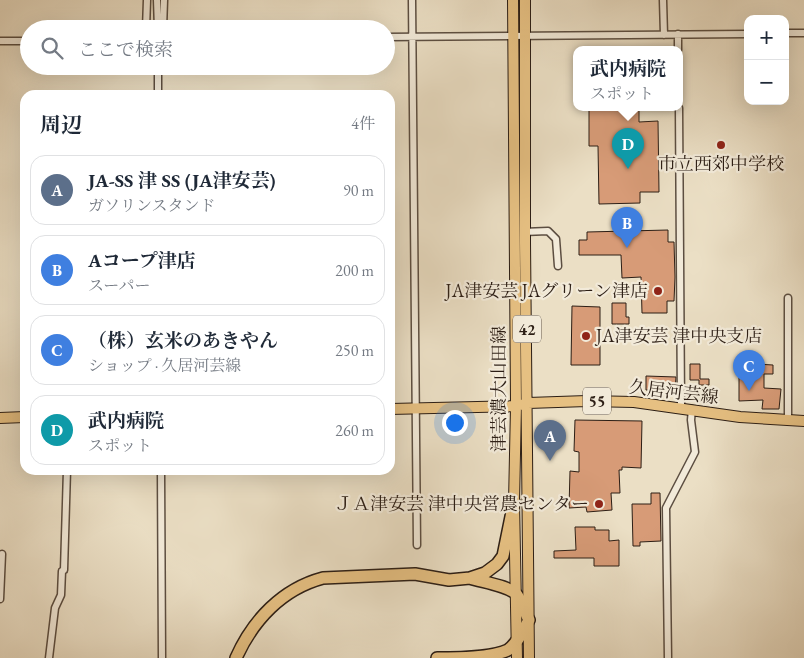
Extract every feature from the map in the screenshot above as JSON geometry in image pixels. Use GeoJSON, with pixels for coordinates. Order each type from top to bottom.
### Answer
{"type":"FeatureCollection","features":[{"type":"Feature","properties":{"kind":"highway"},"geometry":{"type":"LineString","coordinates":[[238,656],[250,632],[268,609],[289,592],[311,581],[323,578],[415,574],[449,580],[470,578],[485,573],[503,556],[514,502]]}},
{"type":"Feature","properties":{"kind":"highway"},"geometry":{"type":"LineString","coordinates":[[437,658],[495,655],[508,650],[516,642],[529,620],[517,595],[505,587],[485,584],[470,578]]}},
{"type":"Feature","properties":{"kind":"main road","name":"津芸濃大山田線"},"geometry":{"type":"LineString","coordinates":[[513,0],[520,232],[528,403],[529,658]]}},
{"type":"Feature","properties":{"kind":"main road","name":"津芸濃大山田線"},"geometry":{"type":"LineString","coordinates":[[517,658],[514,502],[526,36],[525,0]]}},
{"type":"Feature","properties":{"kind":"main road","name":"久居河芸線"},"geometry":{"type":"LineString","coordinates":[[395,409],[612,401],[680,407],[740,417],[804,421]]}},
{"type":"Feature","properties":{"kind":"main road"},"geometry":{"type":"LineString","coordinates":[[0,418],[20,417]]}},
{"type":"Feature","properties":{"kind":"street"},"geometry":{"type":"LineString","coordinates":[[146,20],[147,0]]}},
{"type":"Feature","properties":{"kind":"street"},"geometry":{"type":"LineString","coordinates":[[158,0],[158,20]]}},
{"type":"Feature","properties":{"kind":"street"},"geometry":{"type":"LineString","coordinates":[[163,20],[164,0]]}},
{"type":"Feature","properties":{"kind":"street"},"geometry":{"type":"LineString","coordinates":[[412,0],[417,545]]}},
{"type":"Feature","properties":{"kind":"street"},"geometry":{"type":"LineString","coordinates":[[663,0],[664,34]]}},
{"type":"Feature","properties":{"kind":"street"},"geometry":{"type":"LineString","coordinates":[[789,34],[804,33]]}},
{"type":"Feature","properties":{"kind":"street"},"geometry":{"type":"LineString","coordinates":[[678,34],[678,46]]}},
{"type":"Feature","properties":{"kind":"street"},"geometry":{"type":"LineString","coordinates":[[395,37],[744,34]]}},
{"type":"Feature","properties":{"kind":"street"},"geometry":{"type":"LineString","coordinates":[[0,42],[20,41]]}},
{"type":"Feature","properties":{"kind":"street"},"geometry":{"type":"LineString","coordinates":[[158,75],[158,90]]}},
{"type":"Feature","properties":{"kind":"street"},"geometry":{"type":"LineString","coordinates":[[679,111],[680,407]]}},
{"type":"Feature","properties":{"kind":"street"},"geometry":{"type":"LineString","coordinates":[[520,232],[548,231],[556,239],[558,266]]}},
{"type":"Feature","properties":{"kind":"street"},"geometry":{"type":"LineString","coordinates":[[788,298],[788,421]]}},
{"type":"Feature","properties":{"kind":"street"},"geometry":{"type":"LineString","coordinates":[[668,658],[666,508],[695,452],[691,420],[692,410]]}},
{"type":"Feature","properties":{"kind":"street"},"geometry":{"type":"LineString","coordinates":[[49,658],[55,608],[61,595],[62,571],[64,570],[67,475]]}},
{"type":"Feature","properties":{"kind":"street"},"geometry":{"type":"LineString","coordinates":[[161,475],[162,658]]}},
{"type":"Feature","properties":{"kind":"street"},"geometry":{"type":"LineString","coordinates":[[0,599],[2,554]]}},
{"type":"Feature","properties":{"kind":"building"},"geometry":{"type":"Polygon","coordinates":[[[589,111],[639,111],[639,122],[658,121],[659,192],[640,192],[640,203],[599,204],[598,146],[589,146],[589,111]]]}},
{"type":"Feature","properties":{"kind":"building"},"geometry":{"type":"Polygon","coordinates":[[[668,230],[668,242],[674,242],[675,277],[674,301],[667,301],[667,313],[642,313],[641,277],[622,278],[621,255],[579,255],[579,240],[587,240],[587,232],[668,230]]]}},
{"type":"Feature","properties":{"kind":"building"},"geometry":{"type":"Polygon","coordinates":[[[612,303],[626,303],[626,317],[629,317],[629,324],[612,324],[612,303]]]}},
{"type":"Feature","properties":{"kind":"building","name":"JA津安芸 津中央支店"},"geometry":{"type":"Polygon","coordinates":[[[572,306],[600,307],[600,365],[571,365],[572,306]]]}},
{"type":"Feature","properties":{"kind":"building"},"geometry":{"type":"Polygon","coordinates":[[[739,363],[773,365],[773,374],[764,374],[764,388],[781,389],[779,409],[762,409],[763,400],[739,401],[739,363]]]}},
{"type":"Feature","properties":{"kind":"building"},"geometry":{"type":"Polygon","coordinates":[[[690,364],[700,364],[700,379],[709,379],[709,385],[699,385],[699,380],[690,380],[690,364]]]}},
{"type":"Feature","properties":{"kind":"building"},"geometry":{"type":"Polygon","coordinates":[[[646,376],[676,377],[675,391],[646,390],[646,376]]]}},
{"type":"Feature","properties":{"kind":"building"},"geometry":{"type":"Polygon","coordinates":[[[575,420],[642,421],[641,468],[622,467],[622,470],[619,470],[620,493],[611,493],[612,510],[587,512],[586,507],[569,508],[570,471],[579,472],[579,452],[574,451],[575,420]]]}},
{"type":"Feature","properties":{"kind":"building"},"geometry":{"type":"Polygon","coordinates":[[[651,493],[660,493],[661,541],[640,542],[640,546],[633,546],[632,504],[651,504],[651,493]]]}},
{"type":"Feature","properties":{"kind":"building"},"geometry":{"type":"Polygon","coordinates":[[[575,527],[595,527],[595,530],[609,530],[609,541],[619,540],[619,566],[594,566],[594,558],[554,558],[554,551],[576,550],[575,527]]]}},
{"type":"Feature","properties":{"kind":"place","name":"市立西郊中学校"},"geometry":{"type":"Point","coordinates":[721,145]}},
{"type":"Feature","properties":{"kind":"place","name":"武内病院"},"geometry":{"type":"Point","coordinates":[628,169]}},
{"type":"Feature","properties":{"kind":"place","name":"Aコープ津店"},"geometry":{"type":"Point","coordinates":[627,248]}},
{"type":"Feature","properties":{"kind":"place","name":"JA津安芸 JAグリーン津店"},"geometry":{"type":"Point","coordinates":[658,291]}},
{"type":"Feature","properties":{"kind":"place","name":"JA津安芸 津中央支店"},"geometry":{"type":"Point","coordinates":[586,336]}},
{"type":"Feature","properties":{"kind":"place","name":"（株）玄米のあきやん"},"geometry":{"type":"Point","coordinates":[749,391]}},
{"type":"Feature","properties":{"kind":"place","name":"JA-SS 津 SS (JA津安芸)"},"geometry":{"type":"Point","coordinates":[550,461]}},
{"type":"Feature","properties":{"kind":"place","name":"ＪＡ津安芸 津中央営農センター"},"geometry":{"type":"Point","coordinates":[599,504]}}]}
